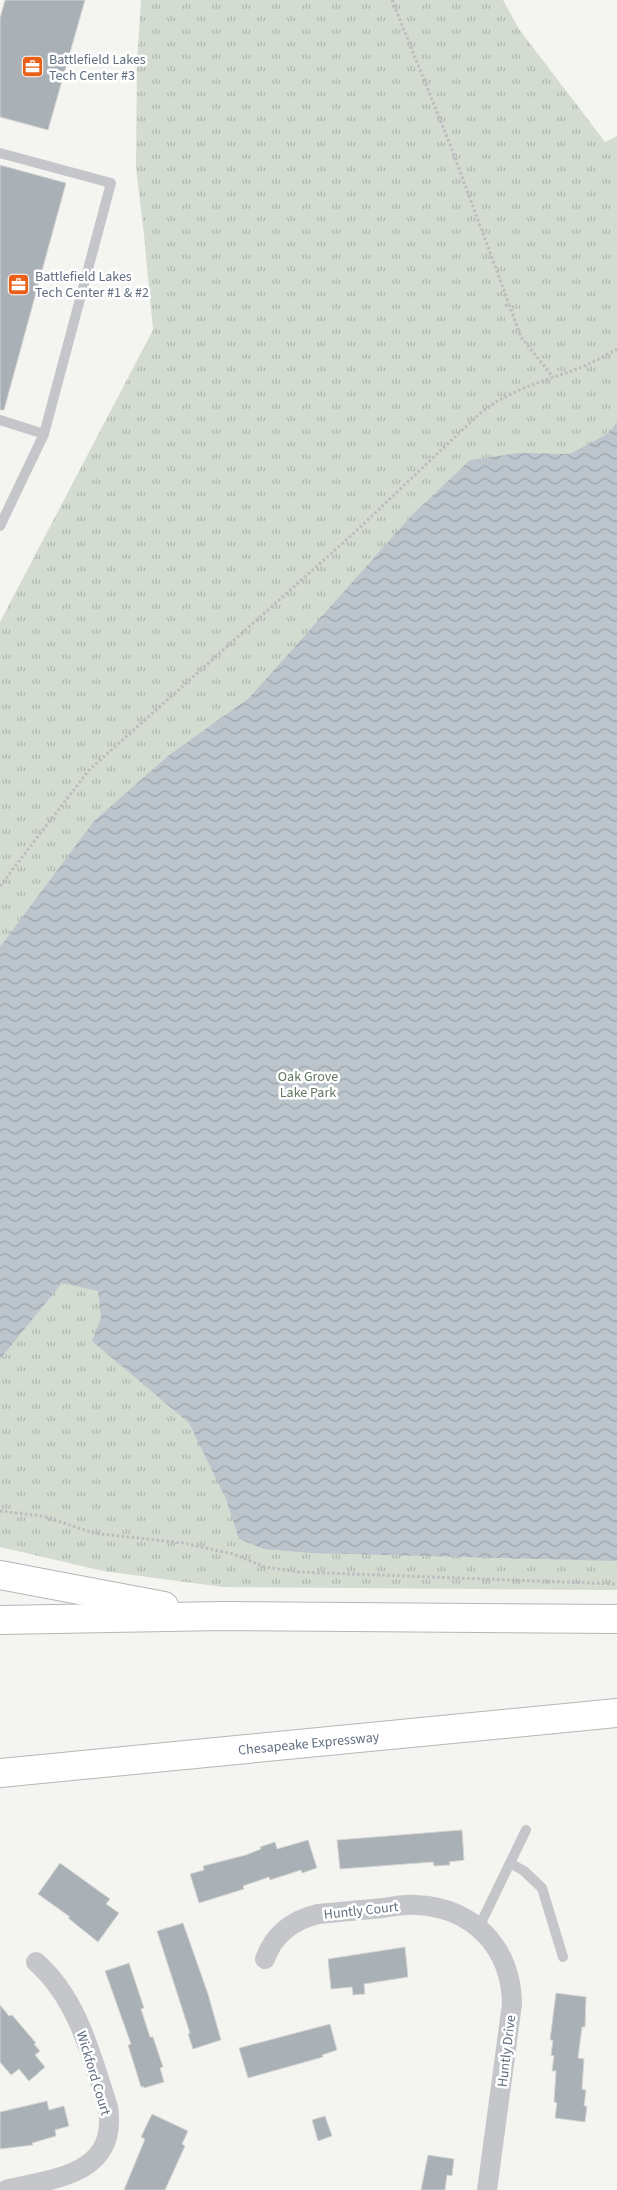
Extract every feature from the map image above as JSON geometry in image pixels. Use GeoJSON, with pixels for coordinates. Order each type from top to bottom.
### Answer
{"type":"FeatureCollection","features":[{"type":"Feature","properties":{"kind":"highway"},"geometry":{"type":"LineString","coordinates":[[0,1575],[222,1616]]}},
{"type":"Feature","properties":{"kind":"highway"},"geometry":{"type":"LineString","coordinates":[[0,1620],[222,1616],[617,1619]]}},
{"type":"Feature","properties":{"kind":"highway","name":"Chesapeake Expressway"},"geometry":{"type":"LineString","coordinates":[[1,1773],[617,1713]]}},
{"type":"Feature","properties":{"kind":"street","name":"Huntly Court"},"geometry":{"type":"LineString","coordinates":[[266,1959],[277,1937],[289,1925],[304,1917],[318,1914],[415,1904],[445,1908],[464,1917],[476,1926]]}},
{"type":"Feature","properties":{"kind":"street","name":"Huntly Drive"},"geometry":{"type":"LineString","coordinates":[[476,1926],[491,1940],[501,1956],[512,1987],[509,2027],[487,2190]]}},
{"type":"Feature","properties":{"kind":"street","name":"Wickford Court"},"geometry":{"type":"LineString","coordinates":[[6,2190],[80,2171],[100,2152],[107,2138],[110,2119],[108,2107],[82,2028],[61,1990],[36,1962]]}},
{"type":"Feature","properties":{"kind":"lane"},"geometry":{"type":"LineString","coordinates":[[0,153],[111,183],[44,434],[0,526]]}},
{"type":"Feature","properties":{"kind":"lane"},"geometry":{"type":"LineString","coordinates":[[0,420],[44,434]]}},
{"type":"Feature","properties":{"kind":"lane"},"geometry":{"type":"LineString","coordinates":[[476,1926],[526,1830]]}},
{"type":"Feature","properties":{"kind":"lane"},"geometry":{"type":"LineString","coordinates":[[510,1863],[524,1871],[542,1888],[563,1957]]}},
{"type":"Feature","properties":{"kind":"path"},"geometry":{"type":"LineString","coordinates":[[392,0],[451,147],[507,305],[521,337],[554,377]]}},
{"type":"Feature","properties":{"kind":"path"},"geometry":{"type":"LineString","coordinates":[[0,886],[89,770],[354,533],[492,402],[585,366],[617,349]]}},
{"type":"Feature","properties":{"kind":"path"},"geometry":{"type":"LineString","coordinates":[[0,1511],[43,1516],[93,1533],[183,1543],[233,1554],[265,1568],[300,1572],[617,1584]]}},
{"type":"Feature","properties":{"kind":"green space","name":"Oak Grove Lake Park"},"geometry":{"type":"Polygon","coordinates":[[[141,0],[503,0],[519,29],[605,142],[617,136],[617,1590],[223,1587],[103,1571],[0,1547],[0,622],[153,330],[136,168],[137,62],[141,0]]]}},
{"type":"Feature","properties":{"kind":"water"},"geometry":{"type":"Polygon","coordinates":[[[617,422],[617,1561],[311,1553],[264,1549],[239,1539],[226,1499],[189,1423],[92,1341],[101,1318],[98,1291],[62,1283],[0,1359],[0,947],[94,821],[168,756],[249,698],[412,515],[470,460],[519,453],[570,454],[609,433],[617,422]]]}},
{"type":"Feature","properties":{"kind":"building","name":"Battlefield Lakes Tech Center #3"},"geometry":{"type":"Polygon","coordinates":[[[5,0],[85,0],[48,130],[0,117],[0,18],[5,0]]]}},
{"type":"Feature","properties":{"kind":"building","name":"Battlefield Lakes Tech Center #1 & #2"},"geometry":{"type":"Polygon","coordinates":[[[0,165],[66,183],[4,410],[0,410],[0,165]]]}},
{"type":"Feature","properties":{"kind":"building"},"geometry":{"type":"Polygon","coordinates":[[[462,1830],[464,1860],[449,1862],[450,1865],[434,1866],[433,1862],[340,1869],[337,1840],[462,1830]]]}},
{"type":"Feature","properties":{"kind":"building"},"geometry":{"type":"Polygon","coordinates":[[[308,1840],[317,1868],[302,1873],[301,1870],[270,1880],[269,1877],[243,1886],[244,1889],[199,1903],[190,1874],[204,1870],[203,1866],[246,1855],[261,1849],[260,1847],[275,1842],[277,1849],[308,1840]]]}},
{"type":"Feature","properties":{"kind":"building"},"geometry":{"type":"Polygon","coordinates":[[[60,1863],[110,1899],[106,1904],[119,1913],[98,1942],[68,1918],[70,1917],[38,1894],[60,1863]]]}},
{"type":"Feature","properties":{"kind":"building"},"geometry":{"type":"Polygon","coordinates":[[[183,1923],[208,1994],[221,2040],[193,2049],[188,2034],[190,2033],[157,1931],[183,1923]]]}},
{"type":"Feature","properties":{"kind":"building"},"geometry":{"type":"Polygon","coordinates":[[[405,1947],[408,1977],[364,1984],[365,1994],[353,1995],[352,1987],[331,1989],[328,1959],[405,1947]]]}},
{"type":"Feature","properties":{"kind":"building"},"geometry":{"type":"Polygon","coordinates":[[[129,1963],[144,2008],[141,2009],[150,2037],[153,2037],[163,2067],[160,2068],[164,2082],[144,2088],[143,2086],[141,2087],[128,2045],[131,2044],[105,1971],[129,1963]]]}},
{"type":"Feature","properties":{"kind":"building"},"geometry":{"type":"Polygon","coordinates":[[[556,1993],[586,1997],[585,2027],[582,2027],[578,2058],[584,2059],[582,2089],[586,2090],[585,2122],[555,2118],[557,2103],[554,2102],[556,2071],[552,2071],[554,2056],[551,2055],[553,2040],[550,2040],[556,1993]]]}},
{"type":"Feature","properties":{"kind":"building"},"geometry":{"type":"Polygon","coordinates":[[[0,2005],[9,2016],[12,2015],[36,2043],[34,2044],[40,2051],[35,2055],[45,2067],[29,2081],[19,2069],[11,2075],[0,2062],[0,2005]]]}},
{"type":"Feature","properties":{"kind":"building"},"geometry":{"type":"Polygon","coordinates":[[[330,2024],[337,2050],[322,2055],[323,2057],[248,2078],[239,2048],[330,2024]]]}},
{"type":"Feature","properties":{"kind":"building"},"geometry":{"type":"Polygon","coordinates":[[[47,2101],[49,2110],[64,2106],[69,2126],[55,2130],[56,2136],[32,2143],[33,2145],[0,2149],[0,2112],[47,2101]]]}},
{"type":"Feature","properties":{"kind":"building"},"geometry":{"type":"Polygon","coordinates":[[[152,2114],[188,2131],[182,2144],[185,2146],[165,2190],[124,2190],[145,2139],[141,2137],[152,2114]]]}},
{"type":"Feature","properties":{"kind":"building"},"geometry":{"type":"Polygon","coordinates":[[[325,2116],[332,2136],[318,2141],[312,2120],[325,2116]]]}},
{"type":"Feature","properties":{"kind":"building"},"geometry":{"type":"Polygon","coordinates":[[[428,2155],[454,2159],[452,2176],[447,2175],[445,2190],[421,2190],[428,2155]]]}},
{"type":"Feature","properties":{"kind":"place","name":"Battlefield Lakes Tech Center #3"},"geometry":{"type":"Point","coordinates":[33,67]}},
{"type":"Feature","properties":{"kind":"place","name":"Battlefield Lakes Tech Center #1 & #2"},"geometry":{"type":"Point","coordinates":[19,284]}}]}
